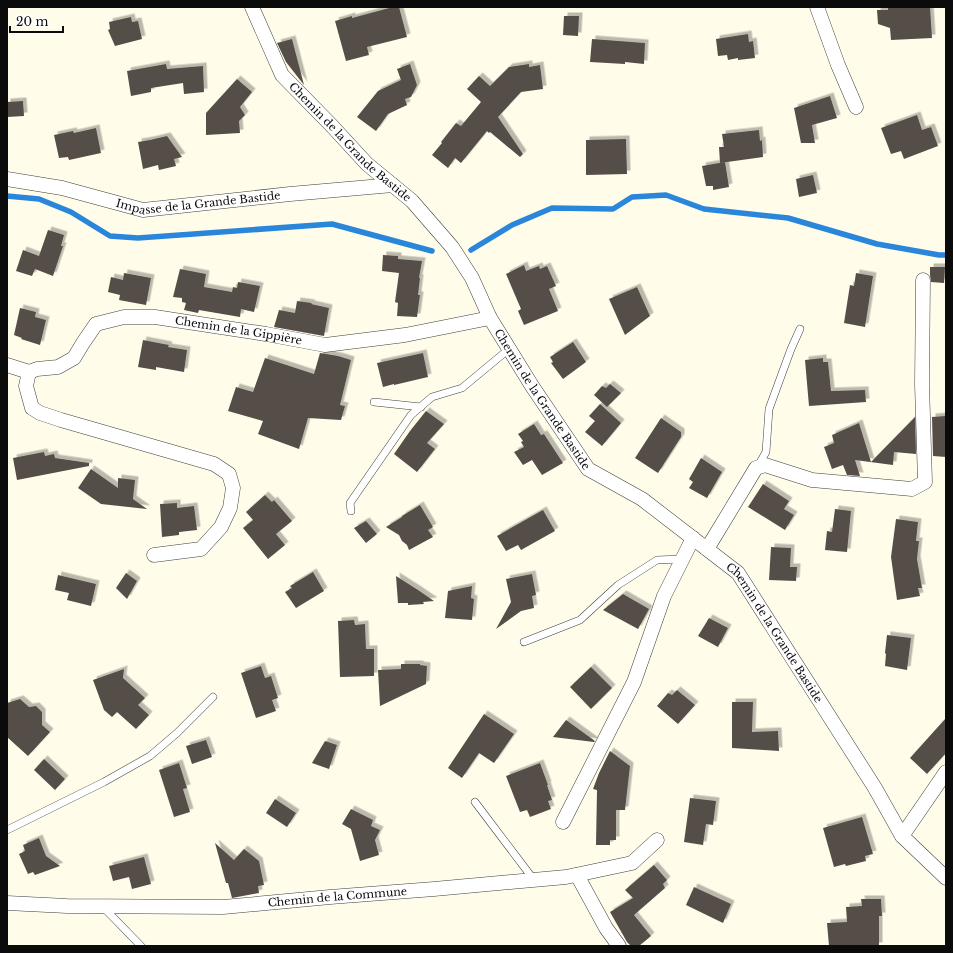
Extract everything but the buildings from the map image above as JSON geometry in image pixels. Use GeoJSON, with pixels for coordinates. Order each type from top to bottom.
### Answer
{"type":"FeatureCollection","features":[{"type":"Feature","properties":{"kind":"street","name":"Chemin de la Grande Bastide"},"geometry":{"type":"LineString","coordinates":[[252,7],[282,75],[367,164],[412,201],[452,247],[472,278],[490,318],[509,349],[532,386],[588,468],[642,499],[738,573],[875,788],[902,836],[946,878]]}},
{"type":"Feature","properties":{"kind":"street"},"geometry":{"type":"LineString","coordinates":[[817,7],[838,65],[856,107]]}},
{"type":"Feature","properties":{"kind":"street","name":"Impasse de la Grande Bastide"},"geometry":{"type":"LineString","coordinates":[[7,179],[62,188],[143,210],[290,194],[393,185]]}},
{"type":"Feature","properties":{"kind":"street"},"geometry":{"type":"LineString","coordinates":[[707,549],[756,468],[765,465],[812,480],[912,489],[925,482],[922,384],[923,280]]}},
{"type":"Feature","properties":{"kind":"street","name":"Chemin de la Gippière"},"geometry":{"type":"LineString","coordinates":[[7,366],[29,372],[37,369],[58,367],[74,358],[96,324],[124,317],[155,317],[266,334],[325,345],[405,335],[490,318]]}},
{"type":"Feature","properties":{"kind":"street"},"geometry":{"type":"LineString","coordinates":[[29,372],[26,386],[32,408],[40,413],[214,464],[229,474],[233,488],[230,508],[221,527],[201,549],[154,555]]}},
{"type":"Feature","properties":{"kind":"street"},"geometry":{"type":"LineString","coordinates":[[562,822],[634,682],[664,596],[693,538]]}},
{"type":"Feature","properties":{"kind":"street"},"geometry":{"type":"LineString","coordinates":[[902,836],[946,772]]}},
{"type":"Feature","properties":{"kind":"street","name":"Chemin de la Commune"},"geometry":{"type":"LineString","coordinates":[[7,903],[67,906],[223,908],[330,897],[566,877],[632,863],[657,840]]}},
{"type":"Feature","properties":{"kind":"street"},"geometry":{"type":"LineString","coordinates":[[577,875],[606,928],[619,946]]}},
{"type":"Feature","properties":{"kind":"lane"},"geometry":{"type":"LineString","coordinates":[[756,468],[766,452],[769,410],[800,329]]}},
{"type":"Feature","properties":{"kind":"lane"},"geometry":{"type":"LineString","coordinates":[[351,512],[350,503],[411,415],[432,397],[462,388],[509,349]]}},
{"type":"Feature","properties":{"kind":"lane"},"geometry":{"type":"LineString","coordinates":[[374,402],[420,407]]}},
{"type":"Feature","properties":{"kind":"lane"},"geometry":{"type":"LineString","coordinates":[[524,642],[580,620],[618,585],[657,560],[682,559]]}},
{"type":"Feature","properties":{"kind":"lane"},"geometry":{"type":"LineString","coordinates":[[7,830],[104,782],[150,756],[177,733],[213,697]]}},
{"type":"Feature","properties":{"kind":"lane"},"geometry":{"type":"LineString","coordinates":[[475,802],[534,880]]}},
{"type":"Feature","properties":{"kind":"lane"},"geometry":{"type":"LineString","coordinates":[[102,906],[141,946]]}},
{"type":"Feature","properties":{"kind":"waterway"},"geometry":{"type":"LineString","coordinates":[[471,250],[512,225],[552,208],[613,209],[632,197],[666,195],[704,209],[788,218],[877,244],[946,255]]}},
{"type":"Feature","properties":{"kind":"waterway"},"geometry":{"type":"LineString","coordinates":[[7,196],[39,199],[71,212],[110,236],[138,238],[332,224],[432,251]]}}]}
